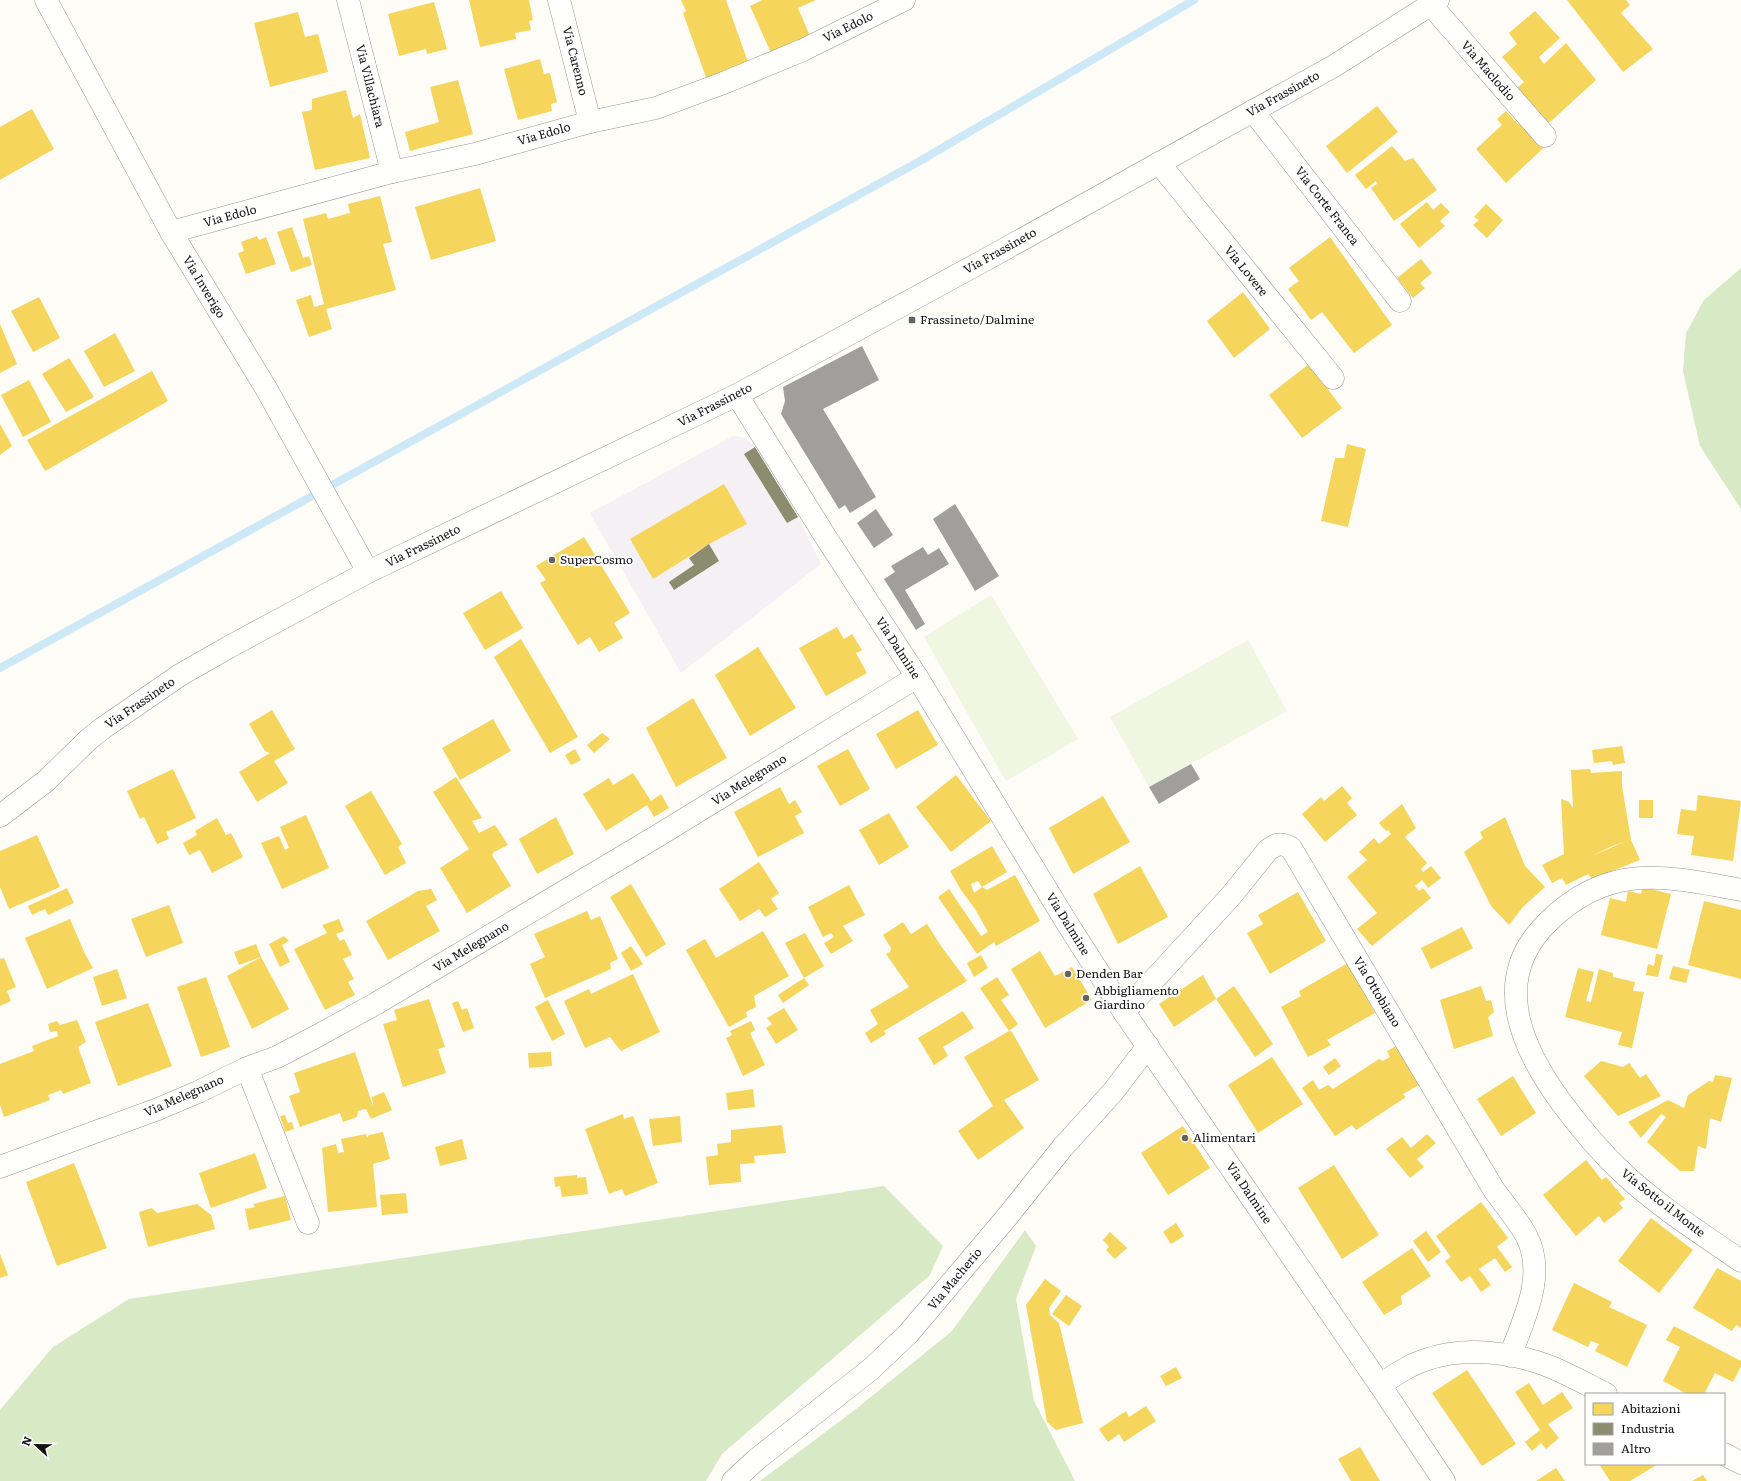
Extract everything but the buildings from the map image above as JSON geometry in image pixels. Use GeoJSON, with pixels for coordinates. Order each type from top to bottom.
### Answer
{"type":"FeatureCollection","features":[{"type":"Feature","properties":{"kind":"street","name":"Via Inverigo"},"geometry":{"type":"LineString","coordinates":[[46,0],[171,232],[266,390],[368,572]]}},
{"type":"Feature","properties":{"kind":"street","name":"Via Villachiara"},"geometry":{"type":"LineString","coordinates":[[348,0],[392,172]]}},
{"type":"Feature","properties":{"kind":"street","name":"Via Carenno"},"geometry":{"type":"LineString","coordinates":[[559,0],[590,122]]}},
{"type":"Feature","properties":{"kind":"street","name":"Via Edolo"},"geometry":{"type":"LineString","coordinates":[[171,232],[392,172],[475,154],[590,122],[632,114],[678,101],[803,50],[904,0]]}},
{"type":"Feature","properties":{"kind":"street","name":"Via Frassineto"},"geometry":{"type":"LineString","coordinates":[[0,816],[46,781],[89,739],[103,728],[180,675],[229,647],[368,572],[737,395],[1334,66],[1434,2]]}},
{"type":"Feature","properties":{"kind":"street","name":"Via Maclodio"},"geometry":{"type":"LineString","coordinates":[[1434,2],[1546,136]]}},
{"type":"Feature","properties":{"kind":"street","name":"Via Corte Franca"},"geometry":{"type":"LineString","coordinates":[[1253,111],[1400,301]]}},
{"type":"Feature","properties":{"kind":"street","name":"Via Lovere"},"geometry":{"type":"LineString","coordinates":[[1159,163],[1333,378]]}},
{"type":"Feature","properties":{"kind":"street","name":"Via Dalmine"},"geometry":{"type":"LineString","coordinates":[[737,395],[825,536],[917,677],[1063,916],[1124,1012],[1380,1385],[1444,1481]]}},
{"type":"Feature","properties":{"kind":"street","name":"Via Melegnano"},"geometry":{"type":"LineString","coordinates":[[0,1167],[158,1109],[198,1092],[247,1068],[277,1057],[357,1015],[654,838],[917,677]]}},
{"type":"Feature","properties":{"kind":"street","name":"Via Ottobiano"},"geometry":{"type":"LineString","coordinates":[[1124,1012],[1230,897],[1268,850],[1274,845],[1280,844],[1286,844],[1291,848],[1494,1190],[1527,1236],[1534,1263],[1534,1279],[1526,1313],[1510,1356]]}},
{"type":"Feature","properties":{"kind":"street","name":"Via Sotto il Monte"},"geometry":{"type":"LineString","coordinates":[[1741,890],[1667,878],[1631,878],[1602,885],[1567,904],[1541,928],[1522,956],[1518,971],[1516,992],[1518,1020],[1533,1058],[1549,1085],[1587,1135],[1616,1166],[1642,1190],[1741,1261]]}},
{"type":"Feature","properties":{"kind":"street","name":"Via Macherio"},"geometry":{"type":"LineString","coordinates":[[733,1481],[757,1459],[872,1369],[905,1338],[947,1290],[1063,1147],[1112,1093],[1148,1046]]}},
{"type":"Feature","properties":{"kind":"street"},"geometry":{"type":"LineString","coordinates":[[247,1068],[308,1223]]}},
{"type":"Feature","properties":{"kind":"street"},"geometry":{"type":"LineString","coordinates":[[1380,1385],[1413,1365],[1438,1356],[1465,1353],[1510,1356],[1550,1366],[1604,1393]]}},
{"type":"Feature","properties":{"kind":"street"},"geometry":{"type":"LineString","coordinates":[[1725,1455],[1741,1463]]}},
{"type":"Feature","properties":{"kind":"shaded area"},"geometry":{"type":"Polygon","coordinates":[[[733,436],[746,438],[755,447],[798,517],[821,564],[681,673],[590,513],[733,436]]]}},
{"type":"Feature","properties":{"kind":"green space"},"geometry":{"type":"Polygon","coordinates":[[[1741,268],[1741,509],[1700,446],[1683,371],[1686,333],[1704,300],[1741,268]]]}},
{"type":"Feature","properties":{"kind":"green space"},"geometry":{"type":"Polygon","coordinates":[[[991,595],[1078,739],[1006,781],[924,637],[991,595]]]}},
{"type":"Feature","properties":{"kind":"green space"},"geometry":{"type":"Polygon","coordinates":[[[1248,640],[1287,711],[1149,787],[1110,717],[1248,640]]]}},
{"type":"Feature","properties":{"kind":"green space"},"geometry":{"type":"Polygon","coordinates":[[[884,1186],[943,1246],[930,1275],[722,1454],[706,1481],[0,1481],[0,1410],[53,1347],[129,1299],[884,1186]]]}},
{"type":"Feature","properties":{"kind":"green space"},"geometry":{"type":"Polygon","coordinates":[[[1025,1230],[1036,1246],[1016,1299],[1034,1401],[1075,1481],[760,1481],[856,1409],[952,1331],[1025,1230]]]}},
{"type":"Feature","properties":{"kind":"waterway"},"geometry":{"type":"LineString","coordinates":[[0,668],[920,161],[1194,0]]}},
{"type":"Feature","properties":{"kind":"place","name":"Frassineto/Dalmine"},"geometry":{"type":"Point","coordinates":[912,320]}},
{"type":"Feature","properties":{"kind":"place","name":"SuperCosmo"},"geometry":{"type":"Point","coordinates":[552,560]}},
{"type":"Feature","properties":{"kind":"place","name":"Denden Bar"},"geometry":{"type":"Point","coordinates":[1068,974]}},
{"type":"Feature","properties":{"kind":"place","name":"Abbigliamento Giardino"},"geometry":{"type":"Point","coordinates":[1086,998]}},
{"type":"Feature","properties":{"kind":"place","name":"Alimentari"},"geometry":{"type":"Point","coordinates":[1185,1138]}}]}
